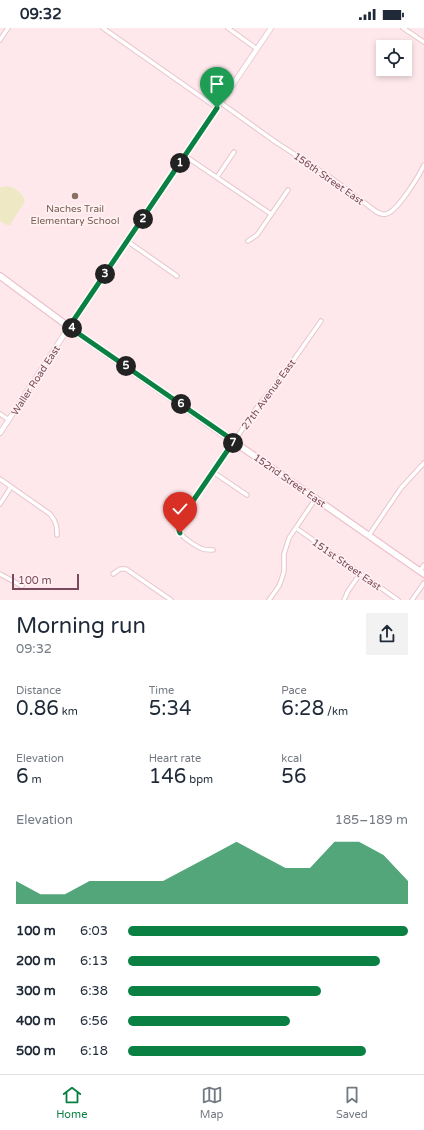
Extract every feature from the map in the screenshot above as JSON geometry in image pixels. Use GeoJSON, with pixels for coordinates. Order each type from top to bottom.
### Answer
{"type":"FeatureCollection","features":[{"type":"Feature","properties":{"kind":"main road","name":"152nd Street East"},"geometry":{"type":"LineString","coordinates":[[0,276],[69,327],[422,572]]}},
{"type":"Feature","properties":{"kind":"street"},"geometry":{"type":"LineString","coordinates":[[0,40],[8,28]]}},
{"type":"Feature","properties":{"kind":"street"},"geometry":{"type":"LineString","coordinates":[[103,28],[217,108]]}},
{"type":"Feature","properties":{"kind":"street"},"geometry":{"type":"LineString","coordinates":[[228,28],[257,49]]}},
{"type":"Feature","properties":{"kind":"street","name":"Waller Road East"},"geometry":{"type":"LineString","coordinates":[[0,433],[69,327],[271,28]]}},
{"type":"Feature","properties":{"kind":"street"},"geometry":{"type":"LineString","coordinates":[[403,28],[424,42]]}},
{"type":"Feature","properties":{"kind":"street","name":"156th Street East"},"geometry":{"type":"LineString","coordinates":[[221,103],[277,143],[330,177],[381,214],[387,214],[394,208],[411,187],[424,165]]}},
{"type":"Feature","properties":{"kind":"street"},"geometry":{"type":"LineString","coordinates":[[217,177],[234,152]]}},
{"type":"Feature","properties":{"kind":"street"},"geometry":{"type":"LineString","coordinates":[[185,156],[272,214]]}},
{"type":"Feature","properties":{"kind":"street"},"geometry":{"type":"LineString","coordinates":[[248,241],[257,235],[288,190]]}},
{"type":"Feature","properties":{"kind":"street"},"geometry":{"type":"LineString","coordinates":[[127,241],[177,276]]}},
{"type":"Feature","properties":{"kind":"street","name":"27th Avenue East"},"geometry":{"type":"LineString","coordinates":[[213,550],[204,549],[182,536],[178,528],[182,517],[256,409],[322,321]]}},
{"type":"Feature","properties":{"kind":"street"},"geometry":{"type":"LineString","coordinates":[[0,414],[9,420]]}},
{"type":"Feature","properties":{"kind":"street"},"geometry":{"type":"LineString","coordinates":[[369,535],[401,488],[424,463]]}},
{"type":"Feature","properties":{"kind":"street"},"geometry":{"type":"LineString","coordinates":[[213,472],[247,495]]}},
{"type":"Feature","properties":{"kind":"street"},"geometry":{"type":"LineString","coordinates":[[0,479],[50,514],[55,521],[56,535]]}},
{"type":"Feature","properties":{"kind":"street"},"geometry":{"type":"LineString","coordinates":[[0,504],[11,487]]}},
{"type":"Feature","properties":{"kind":"street"},"geometry":{"type":"LineString","coordinates":[[269,600],[279,586],[282,578],[284,571],[285,548],[289,538],[316,498]]}},
{"type":"Feature","properties":{"kind":"street","name":"151st Street East"},"geometry":{"type":"LineString","coordinates":[[296,528],[398,600]]}},
{"type":"Feature","properties":{"kind":"street"},"geometry":{"type":"LineString","coordinates":[[422,572],[424,565]]}},
{"type":"Feature","properties":{"kind":"street"},"geometry":{"type":"LineString","coordinates":[[113,574],[120,569],[126,569],[171,600]]}},
{"type":"Feature","properties":{"kind":"street"},"geometry":{"type":"LineString","coordinates":[[0,574],[22,586]]}},
{"type":"Feature","properties":{"kind":"street"},"geometry":{"type":"LineString","coordinates":[[344,600],[348,591],[360,574]]}},
{"type":"Feature","properties":{"kind":"street"},"geometry":{"type":"LineString","coordinates":[[412,600],[424,583]]}},
{"type":"Feature","properties":{"kind":"shaded area"},"geometry":{"type":"Polygon","coordinates":[[[8,186],[18,191],[25,201],[10,225],[0,221],[0,187],[8,186]]]}},
{"type":"Feature","properties":{"kind":"place","name":"Naches Trail Elementary School"},"geometry":{"type":"Point","coordinates":[75,196]}},
{"type":"Feature","properties":{"kind":"route"},"geometry":{"type":"LineString","coordinates":[[180,533],[178,525],[182,517],[234,441],[69,327],[217,108]]}}]}
